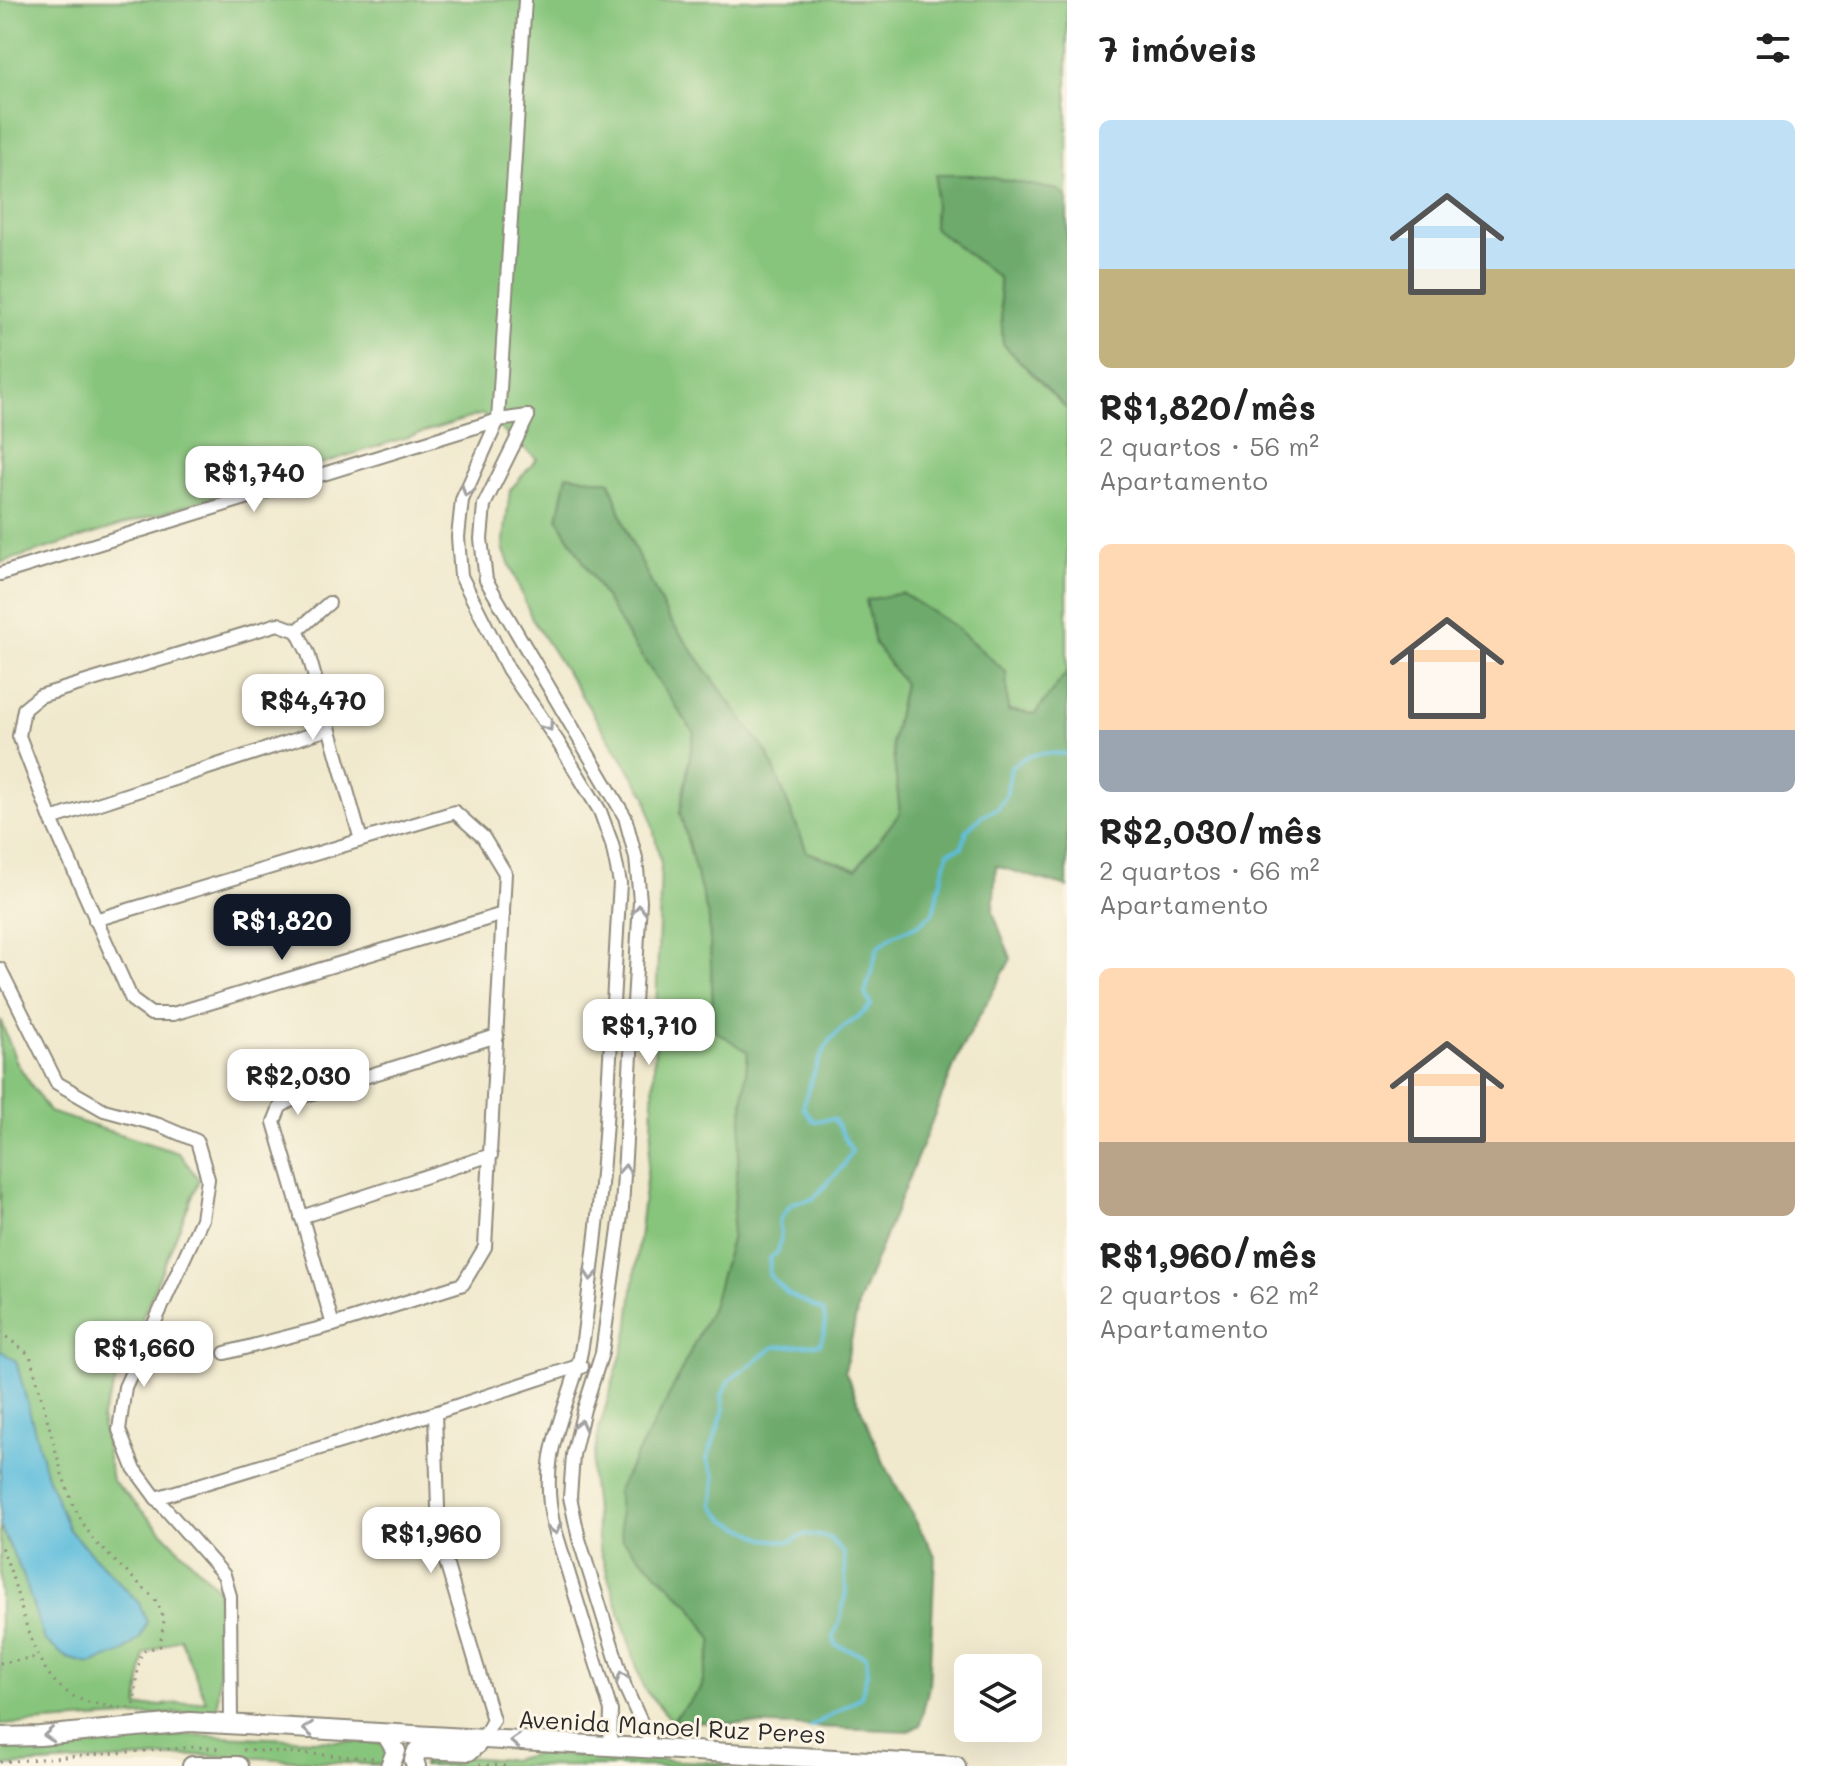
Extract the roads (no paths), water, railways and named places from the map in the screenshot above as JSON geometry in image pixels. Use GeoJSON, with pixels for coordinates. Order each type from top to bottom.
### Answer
{"type":"FeatureCollection","features":[{"type":"Feature","properties":{"kind":"main road","name":"Avenida Manoel Ruz Peres"},"geometry":{"type":"LineString","coordinates":[[0,1737],[190,1722],[956,1766]]}},
{"type":"Feature","properties":{"kind":"main road"},"geometry":{"type":"LineString","coordinates":[[386,1734],[396,1751],[392,1762]]}},
{"type":"Feature","properties":{"kind":"main road"},"geometry":{"type":"LineString","coordinates":[[416,1766],[416,1753],[421,1749],[469,1751],[482,1740]]}},
{"type":"Feature","properties":{"kind":"main road"},"geometry":{"type":"LineString","coordinates":[[192,1766],[240,1758]]}},
{"type":"Feature","properties":{"kind":"street"},"geometry":{"type":"LineString","coordinates":[[525,0],[498,420],[462,500],[458,537],[461,576],[508,669],[600,811],[612,844],[620,883],[599,1204],[578,1366],[560,1418],[548,1468],[548,1497],[611,1711],[610,1745]]}},
{"type":"Feature","properties":{"kind":"street"},"geometry":{"type":"LineString","coordinates":[[0,574],[498,420],[528,416],[484,505],[481,539],[486,580],[625,817],[636,858],[640,901],[622,1208],[602,1353],[573,1455],[570,1497],[579,1539],[625,1687],[653,1748]]}},
{"type":"Feature","properties":{"kind":"street"},"geometry":{"type":"LineString","coordinates":[[297,631],[329,603]]}},
{"type":"Feature","properties":{"kind":"street"},"geometry":{"type":"LineString","coordinates":[[361,840],[308,653],[297,631],[278,624],[40,696],[24,709],[19,736],[51,819],[132,1000],[151,1014],[173,1014],[503,914]]}},
{"type":"Feature","properties":{"kind":"street"},"geometry":{"type":"LineString","coordinates":[[51,819],[328,729]]}},
{"type":"Feature","properties":{"kind":"street"},"geometry":{"type":"LineString","coordinates":[[95,920],[455,812],[483,837],[505,873],[485,1247],[463,1284],[333,1325],[225,1353]]}},
{"type":"Feature","properties":{"kind":"street"},"geometry":{"type":"LineString","coordinates":[[0,969],[57,1083],[104,1110],[159,1125],[197,1141],[208,1179],[202,1219],[125,1387],[119,1430],[134,1468],[156,1498],[224,1575],[230,1596],[231,1724]]}},
{"type":"Feature","properties":{"kind":"street"},"geometry":{"type":"LineString","coordinates":[[333,1325],[274,1122],[280,1107],[293,1099],[497,1036]]}},
{"type":"Feature","properties":{"kind":"street"},"geometry":{"type":"LineString","coordinates":[[301,1217],[491,1155]]}},
{"type":"Feature","properties":{"kind":"street"},"geometry":{"type":"LineString","coordinates":[[156,1498],[578,1366],[596,1371]]}},
{"type":"Feature","properties":{"kind":"street"},"geometry":{"type":"LineString","coordinates":[[435,1413],[439,1539],[493,1720],[482,1740]]}},
{"type":"Feature","properties":{"kind":"water"},"geometry":{"type":"Polygon","coordinates":[[[0,1350],[16,1361],[47,1476],[69,1530],[139,1603],[147,1622],[140,1638],[123,1652],[90,1664],[67,1658],[44,1640],[23,1575],[0,1526],[0,1350]]]}},
{"type":"Feature","properties":{"kind":"waterway"},"geometry":{"type":"LineString","coordinates":[[811,1727],[861,1697],[867,1673],[866,1656],[835,1645],[834,1635],[846,1592],[844,1554],[830,1538],[806,1534],[790,1542],[765,1539],[726,1520],[713,1505],[715,1476],[707,1460],[724,1410],[722,1395],[730,1380],[774,1347],[820,1344],[822,1340],[825,1324],[823,1311],[788,1294],[769,1275],[770,1258],[778,1252],[781,1237],[779,1221],[792,1203],[813,1199],[844,1165],[852,1151],[834,1119],[813,1121],[803,1107],[825,1049],[841,1029],[871,1005],[865,994],[878,947],[933,913],[948,852],[962,847],[967,830],[983,815],[998,808],[1006,796],[1011,767],[1037,754],[1067,754]]}}]}
